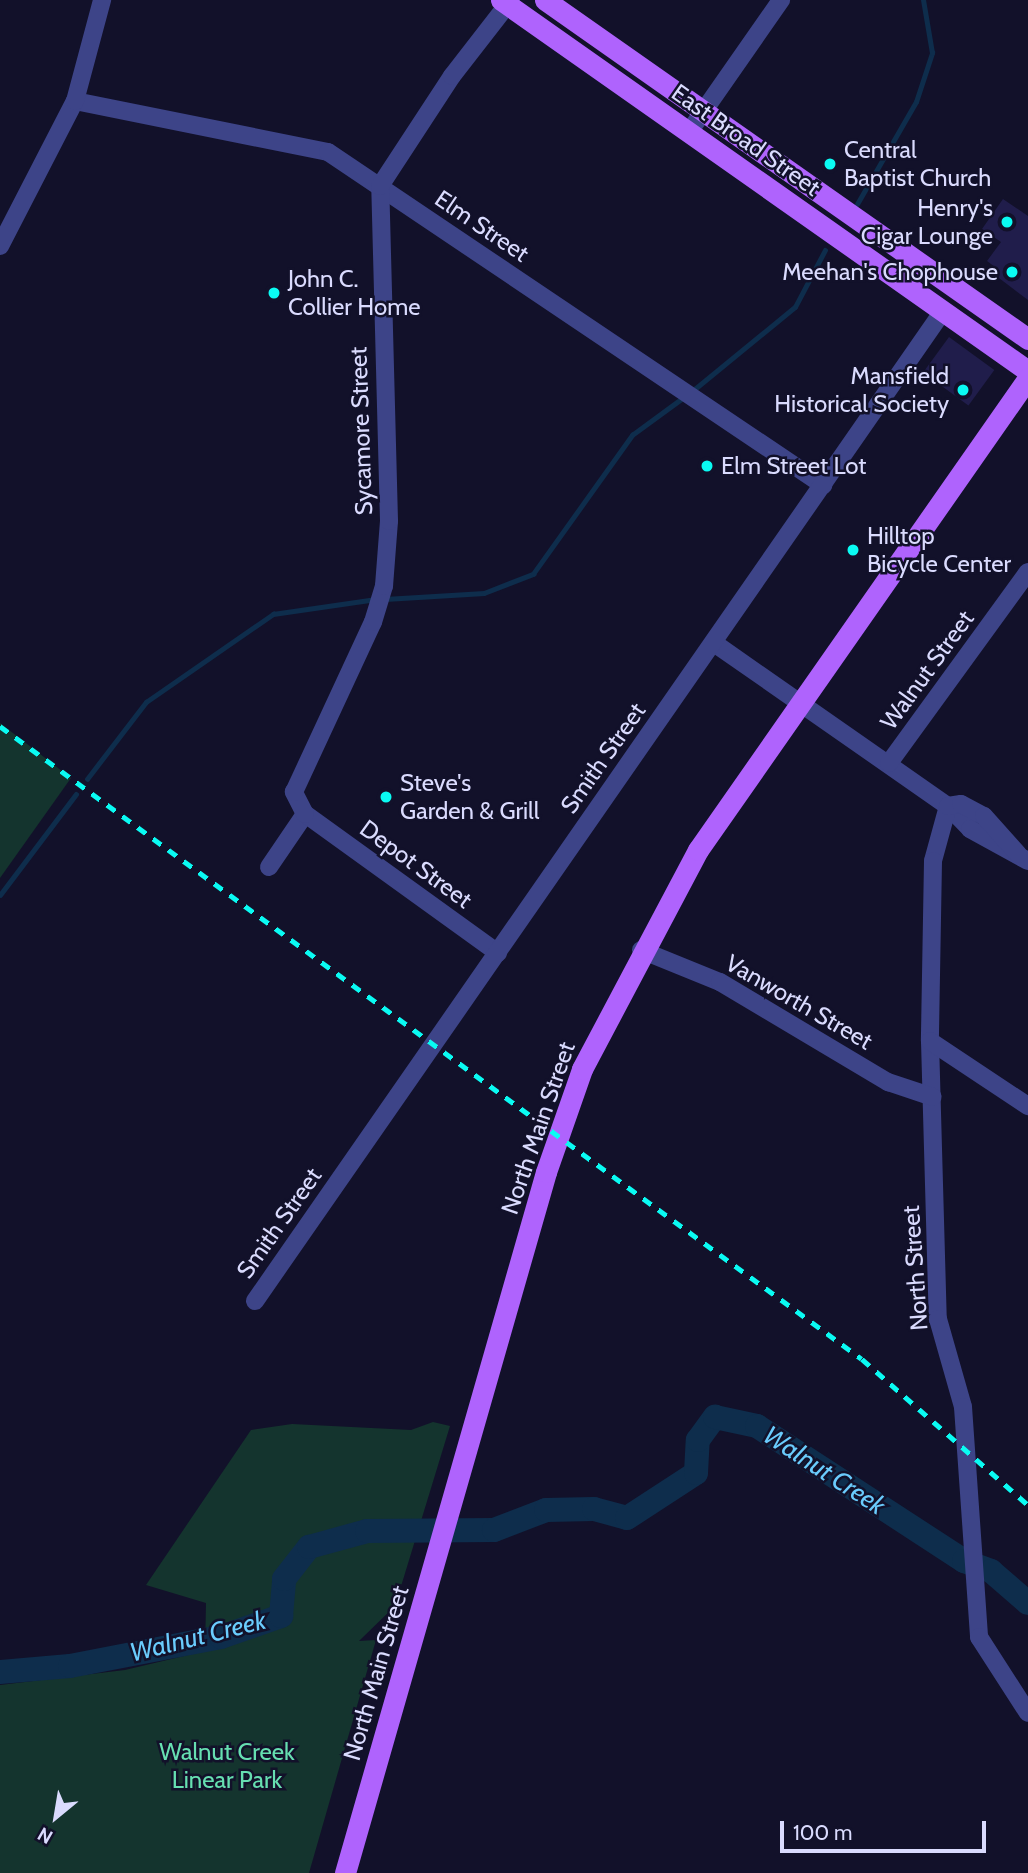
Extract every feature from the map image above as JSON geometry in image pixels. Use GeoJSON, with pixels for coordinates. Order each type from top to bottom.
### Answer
{"type":"FeatureCollection","features":[{"type":"Feature","properties":{"kind":"main road","name":"East Broad Street"},"geometry":{"type":"LineString","coordinates":[[545,0],[1028,340]]}},
{"type":"Feature","properties":{"kind":"main road","name":"East Broad Street"},"geometry":{"type":"LineString","coordinates":[[506,2],[1028,372]]}},
{"type":"Feature","properties":{"kind":"main road"},"geometry":{"type":"LineString","coordinates":[[798,209],[812,189]]}},
{"type":"Feature","properties":{"kind":"main road"},"geometry":{"type":"LineString","coordinates":[[880,266],[894,247]]}},
{"type":"Feature","properties":{"kind":"main road","name":"North Main Street"},"geometry":{"type":"LineString","coordinates":[[345,1873],[546,1172],[582,1069],[641,950],[698,850],[798,700],[1028,379]]}},
{"type":"Feature","properties":{"kind":"street"},"geometry":{"type":"LineString","coordinates":[[0,246],[75,101],[102,0]]}},
{"type":"Feature","properties":{"kind":"street"},"geometry":{"type":"LineString","coordinates":[[689,132],[780,0]]}},
{"type":"Feature","properties":{"kind":"street"},"geometry":{"type":"LineString","coordinates":[[380,186],[452,76],[506,2]]}},
{"type":"Feature","properties":{"kind":"street","name":"Elm Street"},"geometry":{"type":"LineString","coordinates":[[75,101],[328,152],[822,485]]}},
{"type":"Feature","properties":{"kind":"street","name":"Sycamore Street"},"geometry":{"type":"LineString","coordinates":[[305,814],[295,802],[297,780],[378,604],[387,562],[380,186]]}},
{"type":"Feature","properties":{"kind":"street","name":"Smith Street"},"geometry":{"type":"LineString","coordinates":[[255,1301],[943,311]]}},
{"type":"Feature","properties":{"kind":"street","name":"Walnut Street"},"geometry":{"type":"LineString","coordinates":[[889,763],[1028,572]]}},
{"type":"Feature","properties":{"kind":"street"},"geometry":{"type":"LineString","coordinates":[[714,643],[948,806],[970,830],[1025,852]]}},
{"type":"Feature","properties":{"kind":"street","name":"North Street"},"geometry":{"type":"LineString","coordinates":[[948,806],[933,861],[930,1041],[938,1319],[963,1407],[979,1637],[1028,1713]]}},
{"type":"Feature","properties":{"kind":"street"},"geometry":{"type":"LineString","coordinates":[[270,867],[305,814]]}},
{"type":"Feature","properties":{"kind":"street","name":"Depot Street"},"geometry":{"type":"LineString","coordinates":[[305,814],[498,953]]}},
{"type":"Feature","properties":{"kind":"street","name":"Vanworth Street"},"geometry":{"type":"LineString","coordinates":[[641,950],[720,982],[888,1082],[933,1097]]}},
{"type":"Feature","properties":{"kind":"street"},"geometry":{"type":"LineString","coordinates":[[930,1041],[1028,1106]]}},
{"type":"Feature","properties":{"kind":"green space"},"geometry":{"type":"Polygon","coordinates":[[[0,723],[71,778],[0,878],[0,723]]]}},
{"type":"Feature","properties":{"kind":"green space","name":"Walnut Creek Linear Park"},"geometry":{"type":"Polygon","coordinates":[[[433,1422],[450,1426],[395,1606],[359,1641],[376,1640],[309,1873],[0,1873],[0,1685],[125,1670],[205,1651],[206,1603],[146,1585],[251,1430],[292,1424],[411,1430],[433,1422]]]}},
{"type":"Feature","properties":{"kind":"building"},"geometry":{"type":"Polygon","coordinates":[[[1003,199],[1028,216],[1028,300],[995,275],[999,270],[987,261],[1001,242],[982,229],[1003,199]]]}},
{"type":"Feature","properties":{"kind":"building","name":"Mansfield Historical Society"},"geometry":{"type":"Polygon","coordinates":[[[949,337],[994,370],[968,406],[923,373],[949,337]]]}},
{"type":"Feature","properties":{"kind":"waterway"},"geometry":{"type":"LineString","coordinates":[[857,204],[916,102],[932,53],[923,0]]}},
{"type":"Feature","properties":{"kind":"waterway"},"geometry":{"type":"LineString","coordinates":[[691,392],[795,307],[825,250]]}},
{"type":"Feature","properties":{"kind":"waterway"},"geometry":{"type":"LineString","coordinates":[[385,599],[484,593],[533,574],[632,435],[684,397]]}},
{"type":"Feature","properties":{"kind":"waterway"},"geometry":{"type":"LineString","coordinates":[[87,779],[146,702],[273,614],[376,599]]}},
{"type":"Feature","properties":{"kind":"waterway"},"geometry":{"type":"LineString","coordinates":[[0,895],[76,794]]}},
{"type":"Feature","properties":{"kind":"waterway","name":"Walnut Creek"},"geometry":{"type":"LineString","coordinates":[[0,1672],[70,1666],[221,1637],[281,1616],[284,1579],[309,1547],[367,1531],[494,1530],[546,1510],[594,1509],[627,1518],[696,1473],[698,1440],[715,1417],[757,1426],[964,1561],[991,1571],[1028,1603]]}},
{"type":"Feature","properties":{"kind":"railway"},"geometry":{"type":"LineString","coordinates":[[0,726],[862,1359],[1028,1505]]}},
{"type":"Feature","properties":{"kind":"place","name":"Central Baptist Church"},"geometry":{"type":"Point","coordinates":[830,164]}},
{"type":"Feature","properties":{"kind":"place","name":"Henry's Cigar Lounge"},"geometry":{"type":"Point","coordinates":[1007,222]}},
{"type":"Feature","properties":{"kind":"place","name":"Meehan's Chophouse"},"geometry":{"type":"Point","coordinates":[1012,272]}},
{"type":"Feature","properties":{"kind":"place","name":"John C. Collier Home"},"geometry":{"type":"Point","coordinates":[274,293]}},
{"type":"Feature","properties":{"kind":"place","name":"Mansfield Historical Society"},"geometry":{"type":"Point","coordinates":[963,390]}},
{"type":"Feature","properties":{"kind":"place","name":"Elm Street Lot"},"geometry":{"type":"Point","coordinates":[707,466]}},
{"type":"Feature","properties":{"kind":"place","name":"Hilltop Bicycle Center"},"geometry":{"type":"Point","coordinates":[853,550]}},
{"type":"Feature","properties":{"kind":"place","name":"Steve's Garden & Grill"},"geometry":{"type":"Point","coordinates":[386,797]}}]}
